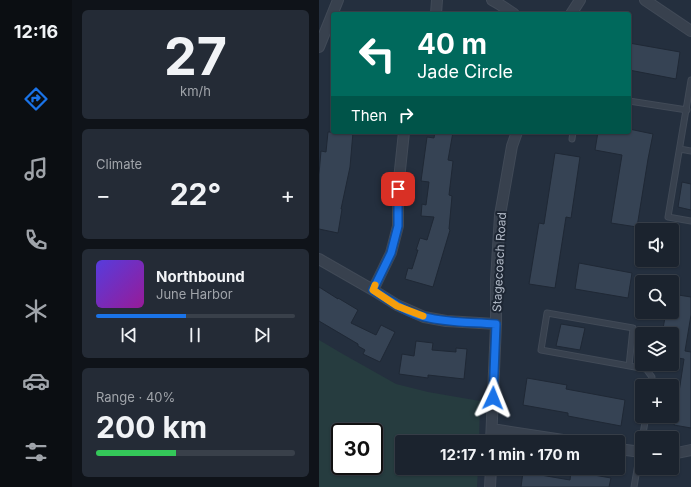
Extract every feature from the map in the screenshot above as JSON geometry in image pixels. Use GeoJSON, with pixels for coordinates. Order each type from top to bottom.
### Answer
{"type":"FeatureCollection","features":[{"type":"Feature","properties":{"kind":"street"},"geometry":{"type":"LineString","coordinates":[[333,12],[338,0]]}},
{"type":"Feature","properties":{"kind":"street"},"geometry":{"type":"LineString","coordinates":[[436,12],[437,0]]}},
{"type":"Feature","properties":{"kind":"street"},"geometry":{"type":"LineString","coordinates":[[492,0],[510,12]]}},
{"type":"Feature","properties":{"kind":"street"},"geometry":{"type":"LineString","coordinates":[[572,12],[580,0]]}},
{"type":"Feature","properties":{"kind":"street"},"geometry":{"type":"LineString","coordinates":[[645,0],[691,31]]}},
{"type":"Feature","properties":{"kind":"street"},"geometry":{"type":"LineString","coordinates":[[319,47],[331,17]]}},
{"type":"Feature","properties":{"kind":"street"},"geometry":{"type":"LineString","coordinates":[[373,290],[391,253],[398,226],[398,189],[404,134]]}},
{"type":"Feature","properties":{"kind":"street","name":"Stagecoach Road"},"geometry":{"type":"LineString","coordinates":[[492,435],[496,324],[495,280],[500,215],[512,146],[516,134]]}},
{"type":"Feature","properties":{"kind":"street"},"geometry":{"type":"LineString","coordinates":[[319,259],[373,290],[397,306],[424,317],[446,321],[496,324]]}},
{"type":"Feature","properties":{"kind":"street"},"geometry":{"type":"LineString","coordinates":[[492,429],[531,435]]}},
{"type":"Feature","properties":{"kind":"street"},"geometry":{"type":"LineString","coordinates":[[625,450],[635,451]]}},
{"type":"Feature","properties":{"kind":"street"},"geometry":{"type":"LineString","coordinates":[[679,453],[691,450]]}},
{"type":"Feature","properties":{"kind":"street"},"geometry":{"type":"LineString","coordinates":[[490,487],[491,475]]}},
{"type":"Feature","properties":{"kind":"lane"},"geometry":{"type":"LineString","coordinates":[[691,80],[668,217],[691,221]]}},
{"type":"Feature","properties":{"kind":"lane"},"geometry":{"type":"LineString","coordinates":[[631,101],[687,110]]}},
{"type":"Feature","properties":{"kind":"lane"},"geometry":{"type":"LineString","coordinates":[[572,139],[573,134]]}},
{"type":"Feature","properties":{"kind":"lane"},"geometry":{"type":"LineString","coordinates":[[680,148],[691,150]]}},
{"type":"Feature","properties":{"kind":"lane"},"geometry":{"type":"LineString","coordinates":[[629,366],[633,328],[547,313],[541,350],[629,366],[646,369],[652,379]]}},
{"type":"Feature","properties":{"kind":"lane"},"geometry":{"type":"LineString","coordinates":[[634,487],[636,475]]}},
{"type":"Feature","properties":{"kind":"green space"},"geometry":{"type":"Polygon","coordinates":[[[319,340],[396,384],[428,392],[480,401],[479,435],[395,435],[395,475],[478,475],[477,487],[319,487],[319,340]]]}},
{"type":"Feature","properties":{"kind":"building"},"geometry":{"type":"Polygon","coordinates":[[[631,43],[680,52],[676,79],[631,70],[631,43]]]}},
{"type":"Feature","properties":{"kind":"building"},"geometry":{"type":"Polygon","coordinates":[[[631,129],[653,134],[638,223],[635,223],[635,227],[611,223],[622,155],[595,150],[598,134],[631,134],[631,129]]]}},
{"type":"Feature","properties":{"kind":"building"},"geometry":{"type":"Polygon","coordinates":[[[328,132],[331,132],[331,134],[353,134],[350,167],[341,209],[338,233],[319,229],[319,174],[321,151],[326,152],[328,132]]]}},
{"type":"Feature","properties":{"kind":"building"},"geometry":{"type":"Polygon","coordinates":[[[435,134],[453,134],[448,160],[453,161],[449,195],[452,196],[450,230],[433,287],[405,279],[408,268],[412,269],[420,238],[427,240],[434,217],[421,216],[422,204],[426,205],[429,182],[421,181],[427,137],[434,138],[435,134]]]}},
{"type":"Feature","properties":{"kind":"building"},"geometry":{"type":"Polygon","coordinates":[[[555,153],[580,157],[571,218],[566,217],[555,288],[529,284],[539,223],[544,224],[555,153]]]}},
{"type":"Feature","properties":{"kind":"building"},"geometry":{"type":"Polygon","coordinates":[[[682,182],[691,184],[691,210],[678,207],[682,182]]]}},
{"type":"Feature","properties":{"kind":"building"},"geometry":{"type":"Polygon","coordinates":[[[579,263],[632,273],[628,298],[575,289],[579,263]]]}},
{"type":"Feature","properties":{"kind":"building"},"geometry":{"type":"Polygon","coordinates":[[[319,287],[358,310],[351,323],[376,335],[381,325],[395,332],[380,362],[363,354],[365,350],[358,346],[358,344],[319,321],[319,287]]]}},
{"type":"Feature","properties":{"kind":"building"},"geometry":{"type":"Polygon","coordinates":[[[679,295],[691,297],[691,315],[685,351],[691,352],[691,428],[674,425],[674,423],[679,423],[679,392],[684,359],[679,358],[679,327],[663,327],[665,319],[679,319],[679,295]]]}},
{"type":"Feature","properties":{"kind":"building"},"geometry":{"type":"Polygon","coordinates":[[[561,324],[585,328],[580,350],[556,346],[561,324]]]}},
{"type":"Feature","properties":{"kind":"building"},"geometry":{"type":"Polygon","coordinates":[[[416,341],[433,343],[432,350],[456,352],[456,348],[467,349],[464,379],[428,375],[428,378],[399,374],[402,354],[414,356],[416,341]]]}},
{"type":"Feature","properties":{"kind":"building"},"geometry":{"type":"Polygon","coordinates":[[[527,378],[567,385],[566,389],[625,400],[621,426],[568,416],[568,413],[523,405],[527,378]]]}},
{"type":"Feature","properties":{"kind":"building"},"geometry":{"type":"Polygon","coordinates":[[[523,475],[541,475],[570,480],[571,475],[594,475],[611,478],[609,487],[521,487],[523,475]]]}},
{"type":"Feature","properties":{"kind":"slow traffic"},"geometry":{"type":"LineString","coordinates":[[375,285],[373,290],[397,306],[423,316]]}},
{"type":"Feature","properties":{"kind":"route"},"geometry":{"type":"LineString","coordinates":[[398,189],[398,226],[391,253],[373,290],[397,306],[424,317],[446,321],[496,324],[493,398]]}}]}
